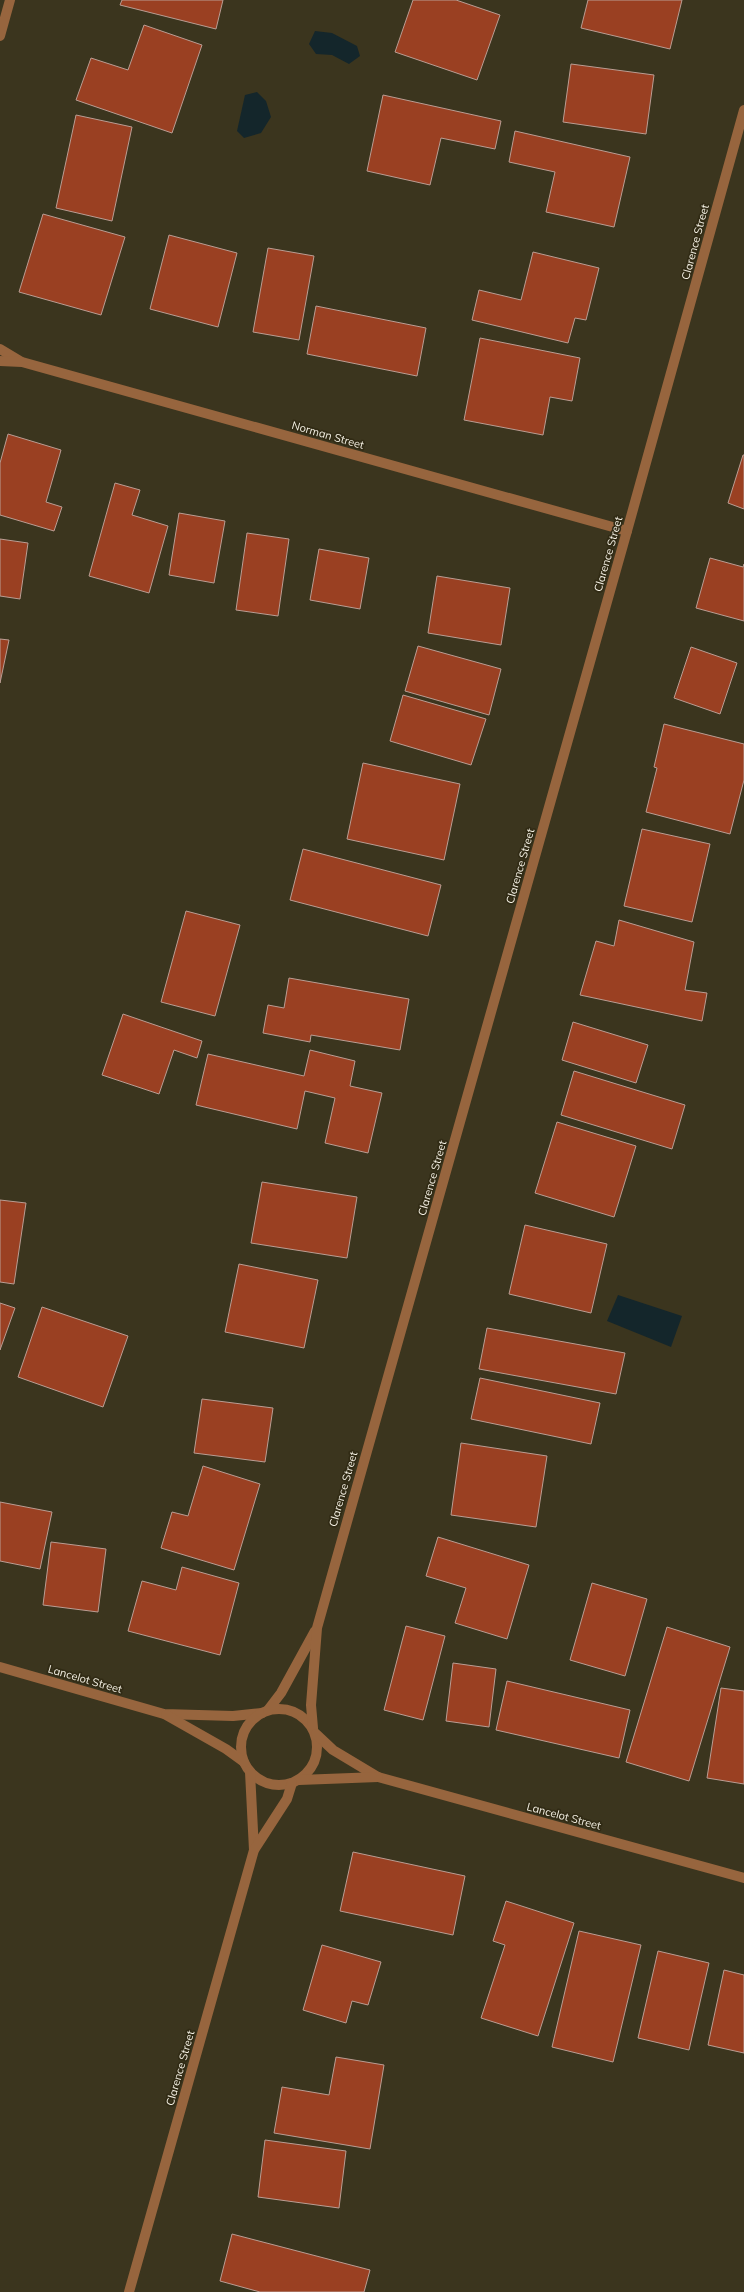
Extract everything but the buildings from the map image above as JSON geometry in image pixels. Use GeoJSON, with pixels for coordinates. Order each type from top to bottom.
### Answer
{"type":"FeatureCollection","features":[{"type":"Feature","properties":{"kind":"street"},"geometry":{"type":"LineString","coordinates":[[0,36],[10,0]]}},
{"type":"Feature","properties":{"kind":"street","name":"Clarence Street"},"geometry":{"type":"LineString","coordinates":[[314,1731],[311,1705],[317,1628],[741,129],[744,110]]}},
{"type":"Feature","properties":{"kind":"street","name":"Norman Street"},"geometry":{"type":"LineString","coordinates":[[0,348],[22,362]]}},
{"type":"Feature","properties":{"kind":"street","name":"Norman Street"},"geometry":{"type":"LineString","coordinates":[[0,361],[22,362],[627,531]]}},
{"type":"Feature","properties":{"kind":"street","name":"Clarence Street"},"geometry":{"type":"LineString","coordinates":[[265,1712],[280,1693],[317,1628]]}},
{"type":"Feature","properties":{"kind":"street","name":"Lancelot Street"},"geometry":{"type":"LineString","coordinates":[[0,1667],[164,1714],[226,1749],[244,1762]]}},
{"type":"Feature","properties":{"kind":"street"},"geometry":{"type":"LineString","coordinates":[[280,1708],[293,1711],[304,1717],[314,1731],[318,1747],[315,1761],[309,1772],[296,1782],[280,1785],[267,1784],[250,1772],[244,1762],[241,1749],[242,1736],[251,1720],[265,1712],[280,1708]]}},
{"type":"Feature","properties":{"kind":"street","name":"Lancelot Street"},"geometry":{"type":"LineString","coordinates":[[164,1714],[233,1716],[265,1712]]}},
{"type":"Feature","properties":{"kind":"street","name":"Lancelot Street"},"geometry":{"type":"LineString","coordinates":[[314,1731],[333,1750],[378,1777],[744,1878]]}},
{"type":"Feature","properties":{"kind":"street","name":"Clarence Street"},"geometry":{"type":"LineString","coordinates":[[250,1772],[254,1850]]}},
{"type":"Feature","properties":{"kind":"street","name":"Lancelot Street"},"geometry":{"type":"LineString","coordinates":[[296,1782],[378,1777]]}},
{"type":"Feature","properties":{"kind":"street","name":"Clarence Street"},"geometry":{"type":"LineString","coordinates":[[129,2292],[254,1850],[287,1799],[296,1782]]}},
{"type":"Feature","properties":{"kind":"water"},"geometry":{"type":"Polygon","coordinates":[[[315,31],[332,33],[357,46],[360,56],[349,64],[332,55],[316,54],[309,44],[315,31]]]}},
{"type":"Feature","properties":{"kind":"water"},"geometry":{"type":"Polygon","coordinates":[[[257,92],[266,101],[271,117],[261,133],[244,138],[237,131],[245,95],[257,92]]]}},
{"type":"Feature","properties":{"kind":"water"},"geometry":{"type":"Polygon","coordinates":[[[618,1295],[682,1316],[671,1347],[607,1321],[618,1295]]]}}]}
